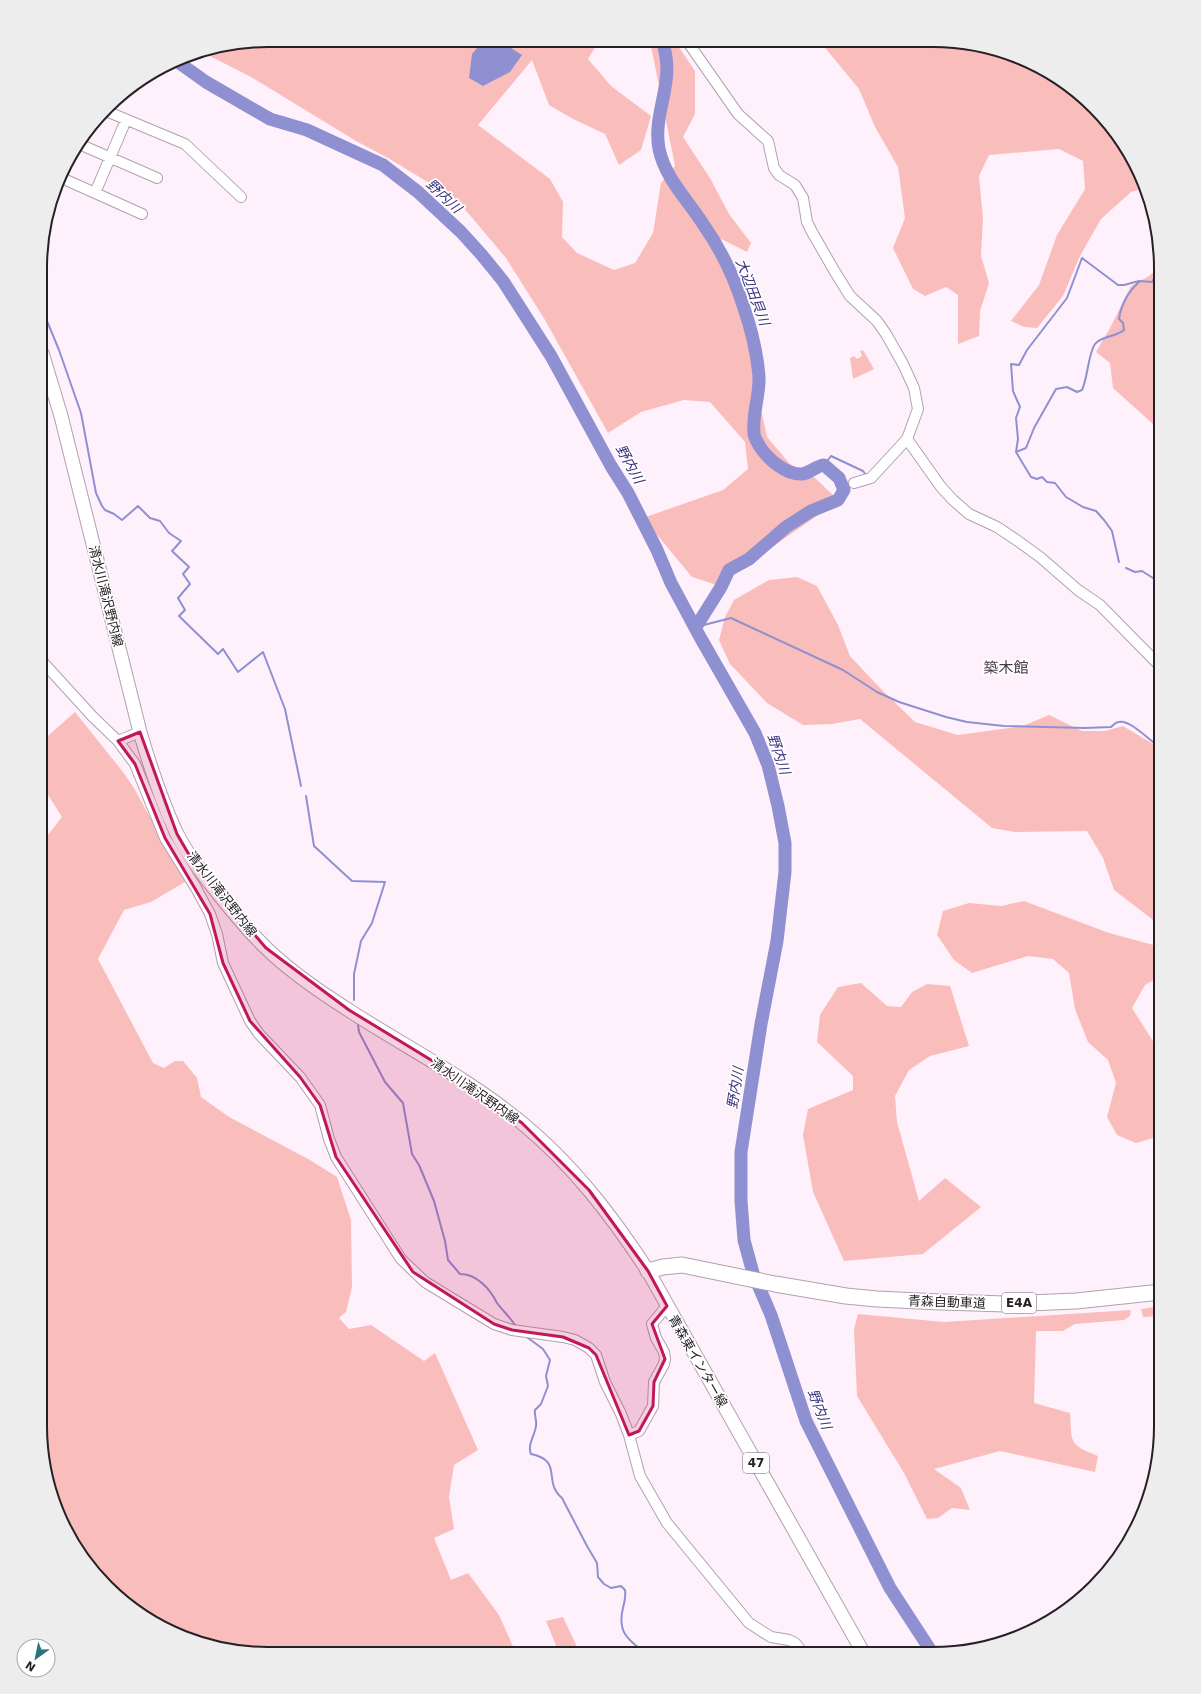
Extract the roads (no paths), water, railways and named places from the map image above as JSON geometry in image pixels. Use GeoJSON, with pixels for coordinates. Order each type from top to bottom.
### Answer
{"type":"FeatureCollection","features":[{"type":"Feature","properties":{"kind":"highway","name":"青森自動車道"},"geometry":{"type":"LineString","coordinates":[[648,1271],[675,1265],[689,1266],[775,1284],[846,1296],[877,1299],[1006,1304],[1076,1301],[1154,1293]]}},
{"type":"Feature","properties":{"kind":"main road","name":"清水川滝沢野内線"},"geometry":{"type":"LineString","coordinates":[[47,369],[62,416],[140,732],[161,796],[177,834],[195,865],[245,927],[266,948],[300,976],[349,1010],[454,1074],[522,1123],[558,1155],[589,1190],[623,1234],[648,1271]]}},
{"type":"Feature","properties":{"kind":"main road","name":"青森東インター線"},"geometry":{"type":"LineString","coordinates":[[648,1271],[666,1306],[860,1647]]}},
{"type":"Feature","properties":{"kind":"street"},"geometry":{"type":"LineString","coordinates":[[691,47],[738,114],[768,141],[774,168],[778,175],[795,185],[803,198],[807,222],[835,272],[850,296],[877,321],[886,334],[900,358],[914,388],[918,409],[907,438],[871,478],[854,483]]}},
{"type":"Feature","properties":{"kind":"street"},"geometry":{"type":"LineString","coordinates":[[111,113],[185,144],[241,197]]}},
{"type":"Feature","properties":{"kind":"street"},"geometry":{"type":"LineString","coordinates":[[95,193],[126,120]]}},
{"type":"Feature","properties":{"kind":"street"},"geometry":{"type":"LineString","coordinates":[[84,146],[157,178]]}},
{"type":"Feature","properties":{"kind":"street"},"geometry":{"type":"LineString","coordinates":[[66,180],[142,214]]}},
{"type":"Feature","properties":{"kind":"street"},"geometry":{"type":"LineString","coordinates":[[907,438],[941,487],[953,500],[970,514],[997,527],[1040,557],[1078,590],[1100,605],[1154,660]]}},
{"type":"Feature","properties":{"kind":"street"},"geometry":{"type":"LineString","coordinates":[[47,667],[93,717],[118,741],[135,764],[165,838],[196,888],[210,914],[217,934],[223,963],[250,1020],[259,1034],[300,1077],[320,1105],[329,1139],[336,1157],[402,1258],[425,1282],[494,1324],[512,1330],[575,1340],[596,1355],[605,1382],[621,1414],[629,1435],[640,1476],[667,1523],[749,1623],[771,1637],[789,1640],[798,1647]]}},
{"type":"Feature","properties":{"kind":"street"},"geometry":{"type":"LineString","coordinates":[[118,741],[140,732]]}},
{"type":"Feature","properties":{"kind":"street"},"geometry":{"type":"LineString","coordinates":[[629,1435],[640,1431],[653,1406],[654,1382],[664,1364],[665,1359],[664,1352],[656,1338],[652,1324],[666,1306]]}},
{"type":"Feature","properties":{"kind":"water"},"geometry":{"type":"Polygon","coordinates":[[[478,47],[509,47],[522,55],[510,72],[483,86],[469,78],[472,54],[478,47]]]}},
{"type":"Feature","properties":{"kind":"waterway","name":"大辺田貝川"},"geometry":{"type":"LineString","coordinates":[[664,47],[667,70],[659,122],[659,149],[662,160],[671,179],[697,215],[721,253],[746,314],[755,349],[759,376],[754,419],[755,439],[773,461],[790,472],[802,474],[824,465],[839,478],[844,490],[838,500],[811,511],[786,527],[749,559],[729,570],[721,587],[696,627]]}},
{"type":"Feature","properties":{"kind":"waterway","name":"野内川"},"geometry":{"type":"LineString","coordinates":[[182,65],[206,82],[270,119],[307,130],[383,165],[418,192],[461,232],[481,254],[503,281],[551,356],[611,466],[628,493],[657,550],[671,583],[700,637],[755,733],[768,765],[778,806],[785,843],[785,872],[777,941],[761,1024],[741,1152],[741,1201],[744,1240],[753,1273],[771,1315],[806,1421],[890,1588],[928,1647]]}},
{"type":"Feature","properties":{"kind":"waterway"},"geometry":{"type":"LineString","coordinates":[[1119,562],[1112,531],[1096,511],[1083,507],[1066,497],[1055,483],[1047,482],[1042,477],[1037,479],[1031,477],[1016,452],[1018,439],[1016,418],[1020,407],[1013,391],[1011,364],[1019,365],[1027,350],[1067,298],[1082,258],[1118,285],[1139,281],[1152,282],[1154,278]]}},
{"type":"Feature","properties":{"kind":"waterway"},"geometry":{"type":"LineString","coordinates":[[1016,452],[1026,448],[1034,428],[1056,389],[1067,387],[1077,392],[1082,390],[1086,379],[1089,360],[1095,344],[1101,339],[1124,330],[1123,323],[1119,319],[1121,309],[1128,294],[1139,282]]}},
{"type":"Feature","properties":{"kind":"waterway"},"geometry":{"type":"LineString","coordinates":[[47,321],[59,350],[81,413],[96,493],[102,506],[105,510],[122,520],[138,506],[150,518],[160,521],[169,533],[181,541],[172,551],[189,567],[183,574],[190,584],[178,598],[185,610],[179,616],[218,654],[223,649],[238,672],[263,652],[285,709],[301,786]]}},
{"type":"Feature","properties":{"kind":"waterway"},"geometry":{"type":"LineString","coordinates":[[824,465],[831,456],[863,471],[867,476]]}},
{"type":"Feature","properties":{"kind":"waterway"},"geometry":{"type":"LineString","coordinates":[[1126,568],[1135,572],[1142,571],[1154,578]]}},
{"type":"Feature","properties":{"kind":"waterway"},"geometry":{"type":"LineString","coordinates":[[696,627],[731,618],[843,670],[877,692],[899,702],[946,717],[967,722],[1004,726],[1085,728],[1111,727],[1117,722],[1124,722],[1134,727],[1154,743]]}},
{"type":"Feature","properties":{"kind":"waterway"},"geometry":{"type":"LineString","coordinates":[[306,796],[314,846],[352,881],[385,882],[372,923],[361,941],[354,974],[354,1000]]}},
{"type":"Feature","properties":{"kind":"waterway"},"geometry":{"type":"LineString","coordinates":[[358,1025],[359,1032],[385,1082],[403,1103],[412,1154],[419,1165],[434,1201],[445,1241],[448,1260],[460,1274],[477,1279],[482,1283],[515,1325]]}},
{"type":"Feature","properties":{"kind":"waterway"},"geometry":{"type":"LineString","coordinates":[[528,1338],[543,1349],[550,1360],[546,1376],[548,1386],[541,1404],[535,1410],[536,1424],[530,1447],[531,1454],[541,1457],[547,1461],[550,1467],[553,1485],[556,1492],[562,1498],[597,1563],[598,1577],[604,1584],[611,1588],[621,1586],[625,1590],[622,1616],[623,1629],[625,1635],[638,1647]]}},
{"type":"Feature","properties":{"kind":"district","name":"築木館"},"geometry":{"type":"Point","coordinates":[1006,668]}}]}
